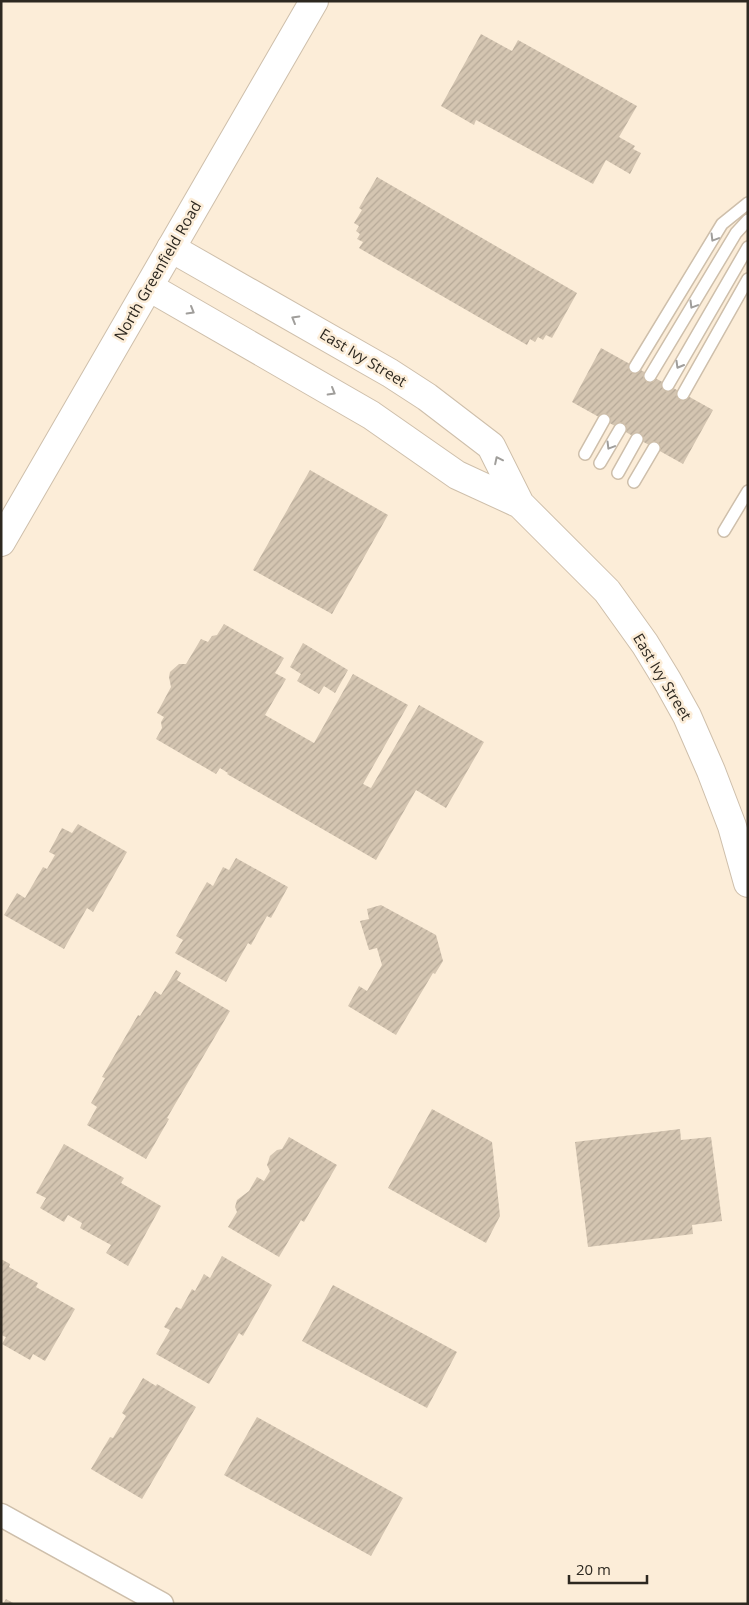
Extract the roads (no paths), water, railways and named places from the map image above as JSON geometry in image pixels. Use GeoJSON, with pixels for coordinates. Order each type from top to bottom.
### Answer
{"type":"FeatureCollection","features":[{"type":"Feature","properties":{"kind":"street","name":"North Greenfield Road"},"geometry":{"type":"LineString","coordinates":[[1,542],[314,1]]}},
{"type":"Feature","properties":{"kind":"street","name":"East Ivy Street"},"geometry":{"type":"LineString","coordinates":[[171,248],[390,373],[433,402],[491,446],[520,504],[607,591],[645,644],[687,716],[711,771],[740,822],[748,883]]}},
{"type":"Feature","properties":{"kind":"street","name":"East Ivy Street"},"geometry":{"type":"LineString","coordinates":[[149,287],[371,415],[457,475],[520,504]]}},
{"type":"Feature","properties":{"kind":"street"},"geometry":{"type":"LineString","coordinates":[[1,1515],[128,1596],[162,1604]]}},
{"type":"Feature","properties":{"kind":"lane"},"geometry":{"type":"LineString","coordinates":[[635,367],[722,224],[748,203]]}},
{"type":"Feature","properties":{"kind":"lane"},"geometry":{"type":"LineString","coordinates":[[650,376],[736,233],[748,220]]}},
{"type":"Feature","properties":{"kind":"lane"},"geometry":{"type":"LineString","coordinates":[[668,385],[748,247]]}},
{"type":"Feature","properties":{"kind":"lane"},"geometry":{"type":"LineString","coordinates":[[683,394],[748,279]]}},
{"type":"Feature","properties":{"kind":"lane"},"geometry":{"type":"LineString","coordinates":[[585,454],[604,420]]}},
{"type":"Feature","properties":{"kind":"lane"},"geometry":{"type":"LineString","coordinates":[[600,463],[620,429]]}},
{"type":"Feature","properties":{"kind":"lane"},"geometry":{"type":"LineString","coordinates":[[618,473],[637,439]]}},
{"type":"Feature","properties":{"kind":"lane"},"geometry":{"type":"LineString","coordinates":[[634,482],[654,448]]}},
{"type":"Feature","properties":{"kind":"lane"},"geometry":{"type":"LineString","coordinates":[[724,531],[748,491]]}}]}
